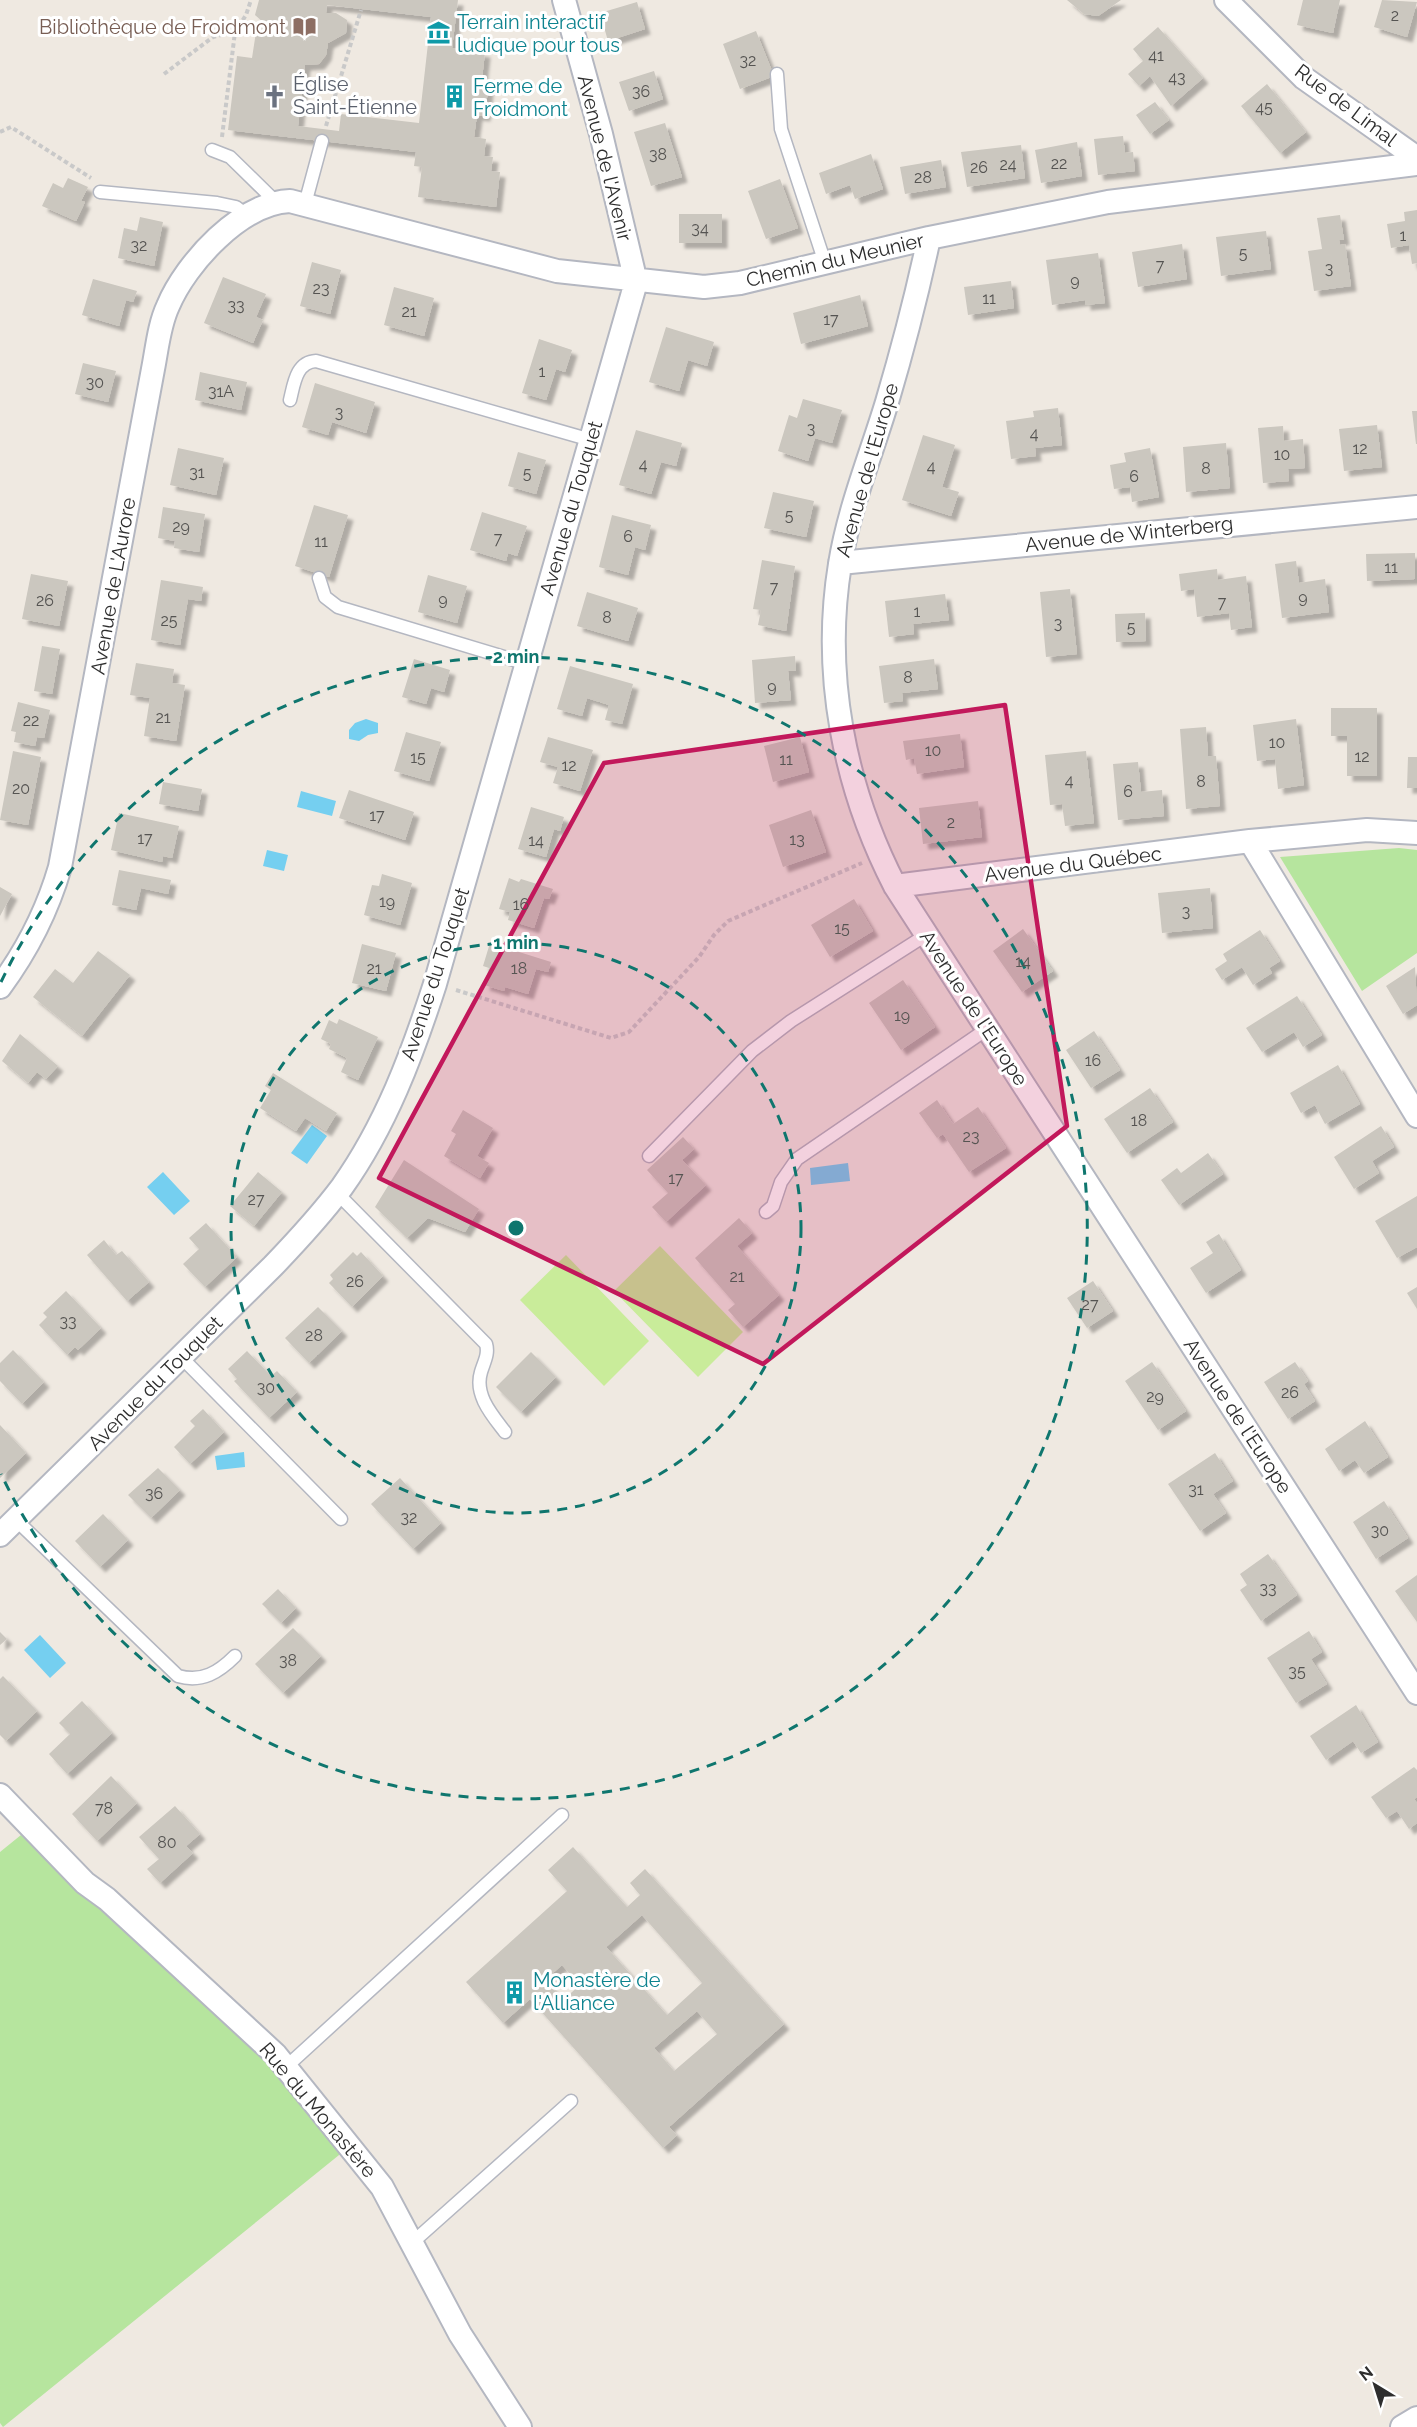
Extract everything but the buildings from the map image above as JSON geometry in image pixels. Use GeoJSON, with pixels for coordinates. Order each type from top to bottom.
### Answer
{"type":"FeatureCollection","features":[{"type":"Feature","properties":{"kind":"street","name":"Avenue de l'Avenir"},"geometry":{"type":"LineString","coordinates":[[564,0],[601,134],[636,282]]}},
{"type":"Feature","properties":{"kind":"street","name":"Rue de Limal"},"geometry":{"type":"LineString","coordinates":[[1226,0],[1304,78],[1417,158]]}},
{"type":"Feature","properties":{"kind":"street","name":"Chemin du Meunier"},"geometry":{"type":"LineString","coordinates":[[261,209],[305,204],[557,271],[636,282],[704,287],[740,283],[929,238],[1108,202],[1417,164]]}},
{"type":"Feature","properties":{"kind":"street","name":"Avenue de L'Aurore"},"geometry":{"type":"LineString","coordinates":[[0,987],[38,928],[51,900],[60,867],[153,369],[167,307],[182,278],[201,254],[227,230],[261,209]]}},
{"type":"Feature","properties":{"kind":"street","name":"Avenue de l'Europe"},"geometry":{"type":"LineString","coordinates":[[929,238],[911,321],[856,499],[840,563],[833,633],[836,704],[853,779],[879,856],[895,886],[1417,1693]]}},
{"type":"Feature","properties":{"kind":"street","name":"Avenue du Touquet"},"geometry":{"type":"LineString","coordinates":[[8,1528],[273,1266],[336,1193],[390,1106],[413,1050],[435,984],[636,282]]}},
{"type":"Feature","properties":{"kind":"street","name":"Avenue de Winterberg"},"geometry":{"type":"LineString","coordinates":[[840,563],[1333,513],[1417,507]]}},
{"type":"Feature","properties":{"kind":"street","name":"Avenue du Québec"},"geometry":{"type":"LineString","coordinates":[[895,886],[1250,841],[1368,830],[1417,832]]}},
{"type":"Feature","properties":{"kind":"street"},"geometry":{"type":"LineString","coordinates":[[1250,841],[1417,1116]]}},
{"type":"Feature","properties":{"kind":"street","name":"Rue du Monastère"},"geometry":{"type":"LineString","coordinates":[[0,1795],[85,1883],[149,1938],[286,2067],[382,2187],[460,2334],[520,2427]]}},
{"type":"Feature","properties":{"kind":"street"},"geometry":{"type":"LineString","coordinates":[[1402,2427],[1417,2418]]}},
{"type":"Feature","properties":{"kind":"lane"},"geometry":{"type":"LineString","coordinates":[[777,74],[781,129],[825,263]]}},
{"type":"Feature","properties":{"kind":"lane"},"geometry":{"type":"LineString","coordinates":[[305,204],[323,135]]}},
{"type":"Feature","properties":{"kind":"lane"},"geometry":{"type":"LineString","coordinates":[[216,151],[230,157],[261,209]]}},
{"type":"Feature","properties":{"kind":"lane"},"geometry":{"type":"LineString","coordinates":[[101,186],[261,209]]}},
{"type":"Feature","properties":{"kind":"lane"},"geometry":{"type":"LineString","coordinates":[[290,400],[299,370],[310,361],[316,361],[591,440]]}},
{"type":"Feature","properties":{"kind":"lane"},"geometry":{"type":"LineString","coordinates":[[319,578],[325,597],[338,607],[527,664]]}},
{"type":"Feature","properties":{"kind":"lane"},"geometry":{"type":"LineString","coordinates":[[649,1156],[752,1051],[791,1021],[926,935]]}},
{"type":"Feature","properties":{"kind":"lane"},"geometry":{"type":"LineString","coordinates":[[766,1212],[773,1206],[781,1182],[796,1159],[987,1029]]}},
{"type":"Feature","properties":{"kind":"lane"},"geometry":{"type":"LineString","coordinates":[[336,1193],[486,1344],[487,1356],[480,1374],[481,1392],[483,1401],[505,1432]]}},
{"type":"Feature","properties":{"kind":"lane"},"geometry":{"type":"LineString","coordinates":[[181,1357],[341,1519]]}},
{"type":"Feature","properties":{"kind":"lane"},"geometry":{"type":"LineString","coordinates":[[8,1528],[178,1676],[198,1679],[219,1671],[236,1656]]}},
{"type":"Feature","properties":{"kind":"lane"},"geometry":{"type":"LineString","coordinates":[[286,2067],[562,1815]]}},
{"type":"Feature","properties":{"kind":"lane"},"geometry":{"type":"LineString","coordinates":[[413,2242],[571,2101]]}},
{"type":"Feature","properties":{"kind":"path"},"geometry":{"type":"LineString","coordinates":[[216,151],[234,32],[246,15],[251,0]]}},
{"type":"Feature","properties":{"kind":"path"},"geometry":{"type":"LineString","coordinates":[[323,135],[361,10]]}},
{"type":"Feature","properties":{"kind":"path"},"geometry":{"type":"LineString","coordinates":[[164,74],[213,37],[234,32]]}},
{"type":"Feature","properties":{"kind":"path"},"geometry":{"type":"LineString","coordinates":[[0,132],[11,127],[101,186]]}},
{"type":"Feature","properties":{"kind":"path"},"geometry":{"type":"LineString","coordinates":[[435,984],[611,1038],[629,1032],[699,957],[714,935],[728,921],[879,856]]}},
{"type":"Feature","properties":{"kind":"highlighted area"},"geometry":{"type":"Polygon","coordinates":[[[1005,705],[1067,1126],[763,1364],[379,1178],[604,763],[1005,705]]]}},
{"type":"Feature","properties":{"kind":"green space"},"geometry":{"type":"Polygon","coordinates":[[[1399,848],[1417,850],[1417,953],[1362,991],[1280,857],[1399,848]]]}},
{"type":"Feature","properties":{"kind":"green space"},"geometry":{"type":"Polygon","coordinates":[[[660,1246],[743,1332],[698,1377],[614,1291],[660,1246]]]}},
{"type":"Feature","properties":{"kind":"green space"},"geometry":{"type":"Polygon","coordinates":[[[566,1255],[649,1341],[604,1386],[520,1300],[566,1255]]]}},
{"type":"Feature","properties":{"kind":"green space"},"geometry":{"type":"Polygon","coordinates":[[[21,1835],[277,2068],[344,2151],[3,2427],[0,2423],[0,1852],[21,1835]]]}},
{"type":"Feature","properties":{"kind":"water"},"geometry":{"type":"Polygon","coordinates":[[[366,719],[378,723],[378,733],[368,735],[359,741],[349,739],[349,730],[355,723],[366,719]]]}},
{"type":"Feature","properties":{"kind":"water"},"geometry":{"type":"Polygon","coordinates":[[[301,791],[336,801],[332,816],[297,807],[301,791]]]}},
{"type":"Feature","properties":{"kind":"water"},"geometry":{"type":"Polygon","coordinates":[[[267,850],[288,855],[284,871],[263,866],[267,850]]]}},
{"type":"Feature","properties":{"kind":"water"},"geometry":{"type":"Polygon","coordinates":[[[312,1125],[327,1136],[307,1164],[291,1153],[312,1125]]]}},
{"type":"Feature","properties":{"kind":"water"},"geometry":{"type":"Polygon","coordinates":[[[848,1163],[850,1181],[811,1185],[810,1168],[848,1163]]]}},
{"type":"Feature","properties":{"kind":"water"},"geometry":{"type":"Polygon","coordinates":[[[163,1172],[190,1201],[174,1215],[147,1187],[163,1172]]]}},
{"type":"Feature","properties":{"kind":"water"},"geometry":{"type":"Polygon","coordinates":[[[244,1452],[245,1467],[217,1470],[215,1456],[244,1452]]]}},
{"type":"Feature","properties":{"kind":"water"},"geometry":{"type":"Polygon","coordinates":[[[40,1635],[66,1663],[50,1678],[24,1650],[40,1635]]]}},
{"type":"Feature","properties":{"kind":"place","name":"Bibliothèque de Froidmont"},"geometry":{"type":"Point","coordinates":[304,27]}},
{"type":"Feature","properties":{"kind":"place","name":"Terrain interactif ludique pour tous"},"geometry":{"type":"Point","coordinates":[439,33]}},
{"type":"Feature","properties":{"kind":"place","name":"Église Saint-Étienne"},"geometry":{"type":"Point","coordinates":[275,96]}},
{"type":"Feature","properties":{"kind":"place","name":"Ferme de Froidmont"},"geometry":{"type":"Point","coordinates":[455,97]}},
{"type":"Feature","properties":{"kind":"place","name":"Monastère de l'Alliance"},"geometry":{"type":"Point","coordinates":[515,1992]}}]}
